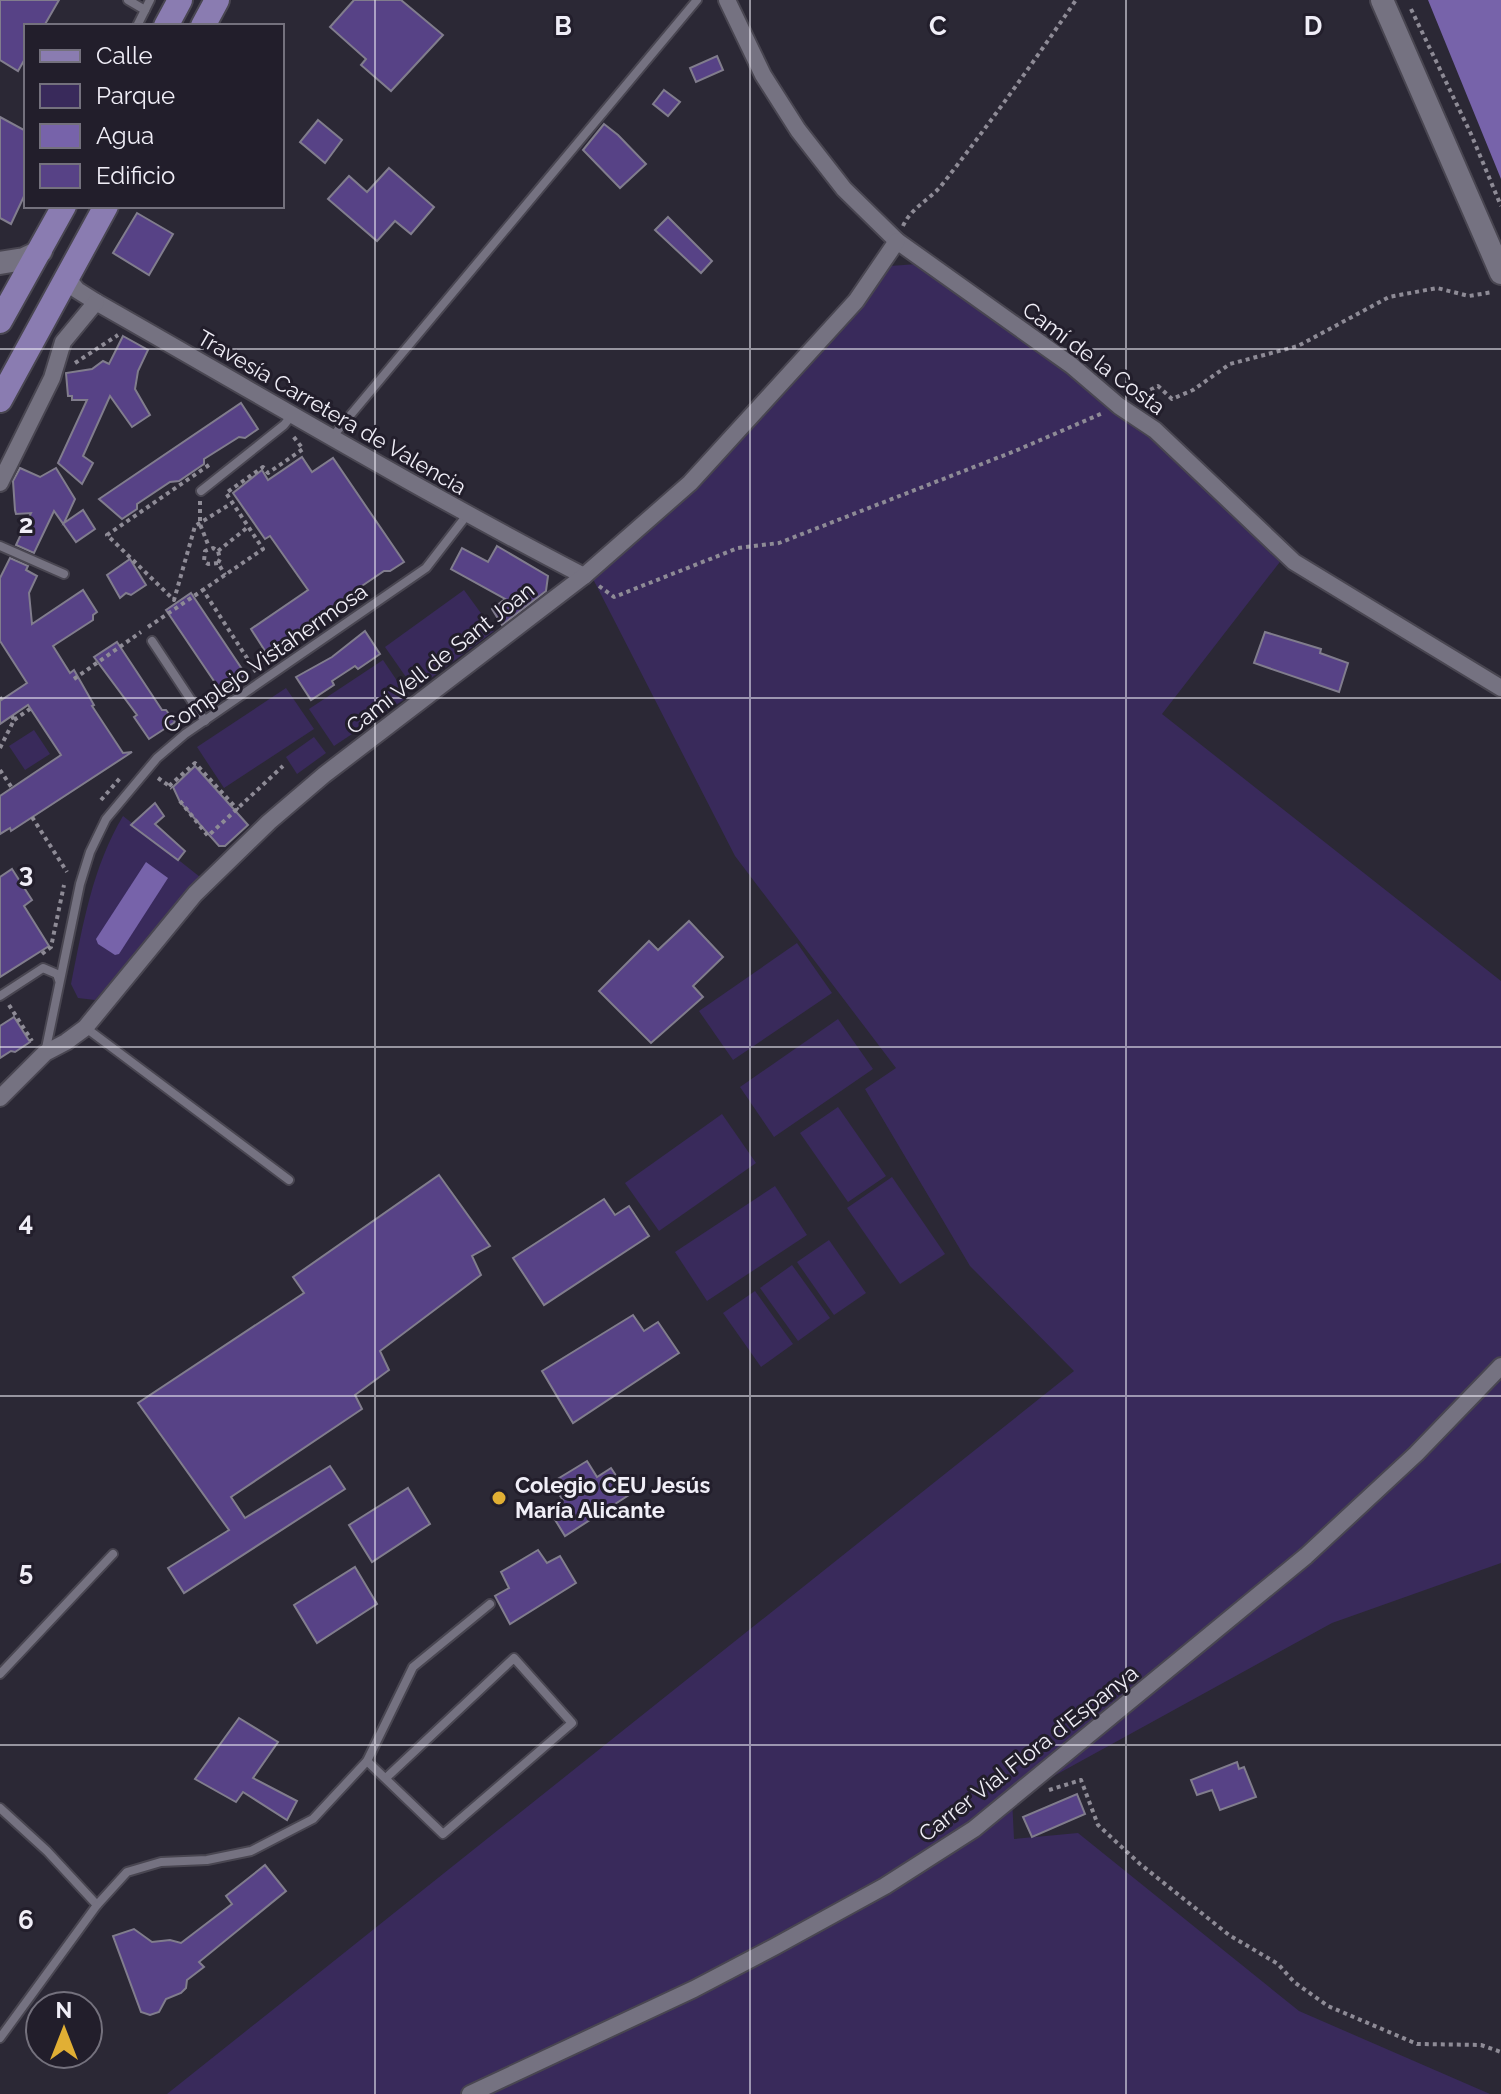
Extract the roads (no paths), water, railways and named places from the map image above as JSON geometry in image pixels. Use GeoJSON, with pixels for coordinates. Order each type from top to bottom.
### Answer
{"type":"FeatureCollection","features":[{"type":"Feature","properties":{"kind":"main road"},"geometry":{"type":"LineString","coordinates":[[167,24],[180,0]]}},
{"type":"Feature","properties":{"kind":"main road"},"geometry":{"type":"LineString","coordinates":[[204,24],[217,0]]}},
{"type":"Feature","properties":{"kind":"main road"},"geometry":{"type":"LineString","coordinates":[[1382,0],[1498,258]]}},
{"type":"Feature","properties":{"kind":"main road"},"geometry":{"type":"LineString","coordinates":[[0,321],[63,208]]}},
{"type":"Feature","properties":{"kind":"main road"},"geometry":{"type":"LineString","coordinates":[[0,400],[105,208]]}},
{"type":"Feature","properties":{"kind":"main road"},"geometry":{"type":"LineString","coordinates":[[0,263],[24,259],[41,251]]}},
{"type":"Feature","properties":{"kind":"street","name":"Camí de la Costa"},"geometry":{"type":"LineString","coordinates":[[727,0],[763,75],[798,130],[844,189],[897,241],[1071,365],[1119,406],[1155,430],[1294,562],[1501,688]]}},
{"type":"Feature","properties":{"kind":"street","name":"Camí Vell de Sant Joan"},"geometry":{"type":"LineString","coordinates":[[0,1098],[38,1047],[66,1042],[85,1028],[195,894],[269,822],[324,775],[584,576],[690,483],[856,301],[897,241]]}},
{"type":"Feature","properties":{"kind":"street","name":"Travesía Carretera de Valencia"},"geometry":{"type":"LineString","coordinates":[[66,276],[77,290],[288,419],[333,436],[467,515],[584,576]]}},
{"type":"Feature","properties":{"kind":"street"},"geometry":{"type":"LineString","coordinates":[[0,483],[52,378],[63,342],[96,302]]}},
{"type":"Feature","properties":{"kind":"street","name":"Carrer Vial Flora d'Espanya"},"geometry":{"type":"LineString","coordinates":[[470,2094],[694,1989],[774,1947],[915,1868],[974,1829],[1306,1556],[1416,1454],[1501,1366]]}},
{"type":"Feature","properties":{"kind":"lane"},"geometry":{"type":"LineString","coordinates":[[128,0],[145,10]]}},
{"type":"Feature","properties":{"kind":"lane"},"geometry":{"type":"LineString","coordinates":[[138,24],[150,0]]}},
{"type":"Feature","properties":{"kind":"lane"},"geometry":{"type":"LineString","coordinates":[[333,436],[697,0]]}},
{"type":"Feature","properties":{"kind":"lane"},"geometry":{"type":"LineString","coordinates":[[201,491],[288,419]]}},
{"type":"Feature","properties":{"kind":"lane","name":"Complejo Vistahermosa"},"geometry":{"type":"LineString","coordinates":[[38,1047],[60,981],[80,884],[101,827],[157,758],[205,721],[426,568],[467,515]]}},
{"type":"Feature","properties":{"kind":"lane"},"geometry":{"type":"LineString","coordinates":[[0,546],[64,574]]}},
{"type":"Feature","properties":{"kind":"lane"},"geometry":{"type":"LineString","coordinates":[[152,641],[205,721]]}},
{"type":"Feature","properties":{"kind":"lane"},"geometry":{"type":"LineString","coordinates":[[1,995],[43,968],[57,974],[60,981]]}},
{"type":"Feature","properties":{"kind":"lane"},"geometry":{"type":"LineString","coordinates":[[85,1028],[289,1180]]}},
{"type":"Feature","properties":{"kind":"lane"},"geometry":{"type":"LineString","coordinates":[[0,1674],[113,1554]]}},
{"type":"Feature","properties":{"kind":"lane"},"geometry":{"type":"LineString","coordinates":[[0,2038],[97,1905],[127,1872],[161,1862],[207,1860],[251,1851],[313,1819],[367,1761],[413,1667],[490,1604]]}},
{"type":"Feature","properties":{"kind":"lane"},"geometry":{"type":"LineString","coordinates":[[367,1761],[443,1834],[572,1723],[514,1658],[386,1778]]}},
{"type":"Feature","properties":{"kind":"lane"},"geometry":{"type":"LineString","coordinates":[[0,1808],[47,1851],[97,1905]]}},
{"type":"Feature","properties":{"kind":"water"},"geometry":{"type":"Polygon","coordinates":[[[1428,0],[1501,0],[1501,179],[1428,0]]]}},
{"type":"Feature","properties":{"kind":"water"},"geometry":{"type":"Polygon","coordinates":[[[146,862],[168,878],[119,954],[115,955],[98,944],[96,939],[146,862]]]}},
{"type":"Feature","properties":{"kind":"place","name":"Colegio CEU Jesús María Alicante"},"geometry":{"type":"Point","coordinates":[499,1498]}}]}
